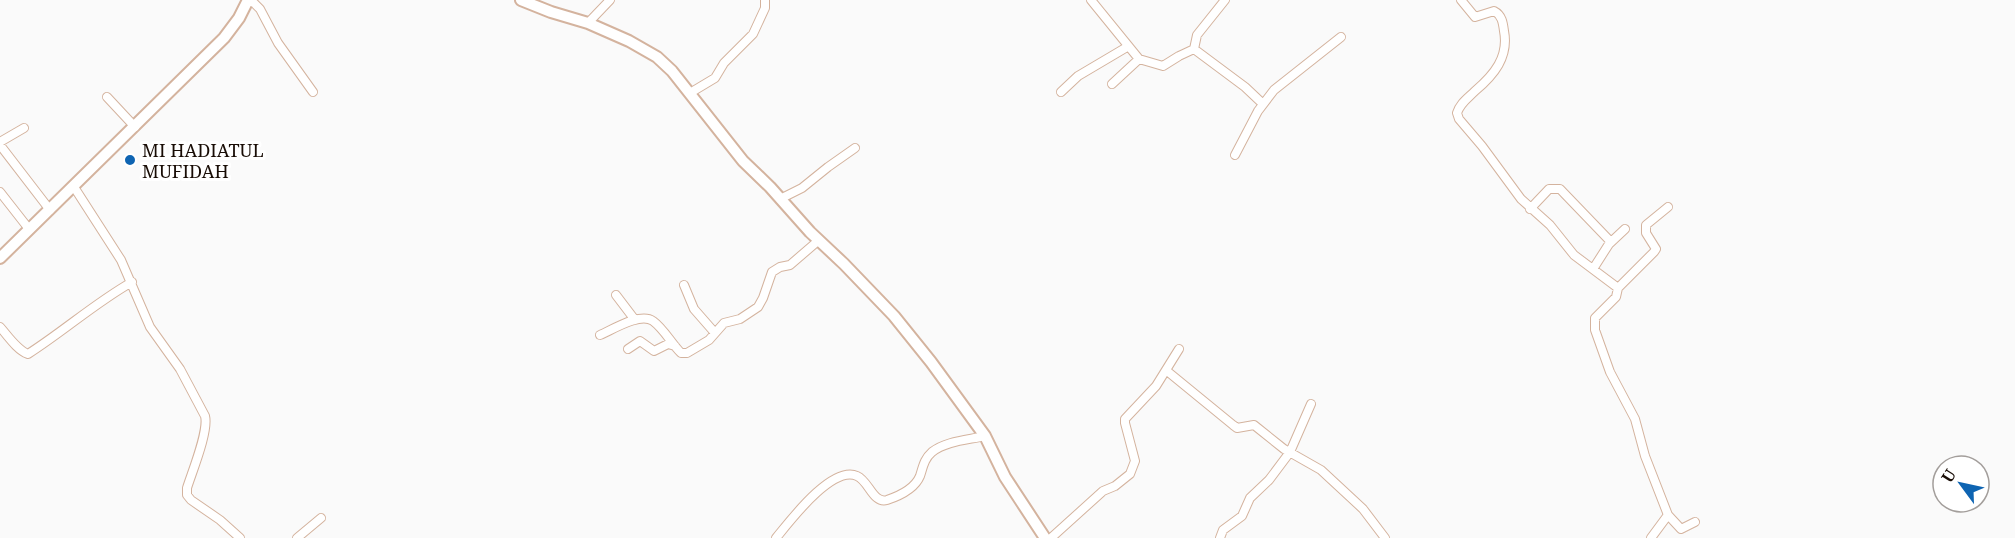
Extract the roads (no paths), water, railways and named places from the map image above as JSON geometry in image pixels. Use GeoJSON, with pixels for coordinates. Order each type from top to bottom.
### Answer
{"type":"FeatureCollection","features":[{"type":"Feature","properties":{"kind":"street"},"geometry":{"type":"LineString","coordinates":[[0,258],[224,38],[239,18],[248,0],[260,9],[278,43],[313,92]]}},
{"type":"Feature","properties":{"kind":"street"},"geometry":{"type":"LineString","coordinates":[[521,0],[588,23],[629,41],[657,57],[672,71],[744,161],[894,316],[931,362],[985,436],[1005,477],[1044,537],[1103,491],[1115,486],[1130,474],[1135,461],[1125,419],[1156,386],[1179,349]]}},
{"type":"Feature","properties":{"kind":"street"},"geometry":{"type":"LineString","coordinates":[[588,23],[610,0]]}},
{"type":"Feature","properties":{"kind":"street"},"geometry":{"type":"LineString","coordinates":[[690,93],[715,78],[724,63],[753,34],[765,8],[765,0]]}},
{"type":"Feature","properties":{"kind":"street"},"geometry":{"type":"LineString","coordinates":[[1091,0],[1139,59],[1163,66],[1194,49]]}},
{"type":"Feature","properties":{"kind":"street"},"geometry":{"type":"LineString","coordinates":[[1194,49],[1197,34],[1226,0]]}},
{"type":"Feature","properties":{"kind":"street"},"geometry":{"type":"LineString","coordinates":[[1461,0],[1475,17],[1492,11],[1498,13],[1503,24],[1506,48],[1499,65],[1463,102],[1458,110],[1458,116],[1530,209],[1550,225],[1574,255],[1618,288]]}},
{"type":"Feature","properties":{"kind":"street"},"geometry":{"type":"LineString","coordinates":[[1234,155],[1263,104],[1274,90],[1341,37]]}},
{"type":"Feature","properties":{"kind":"street"},"geometry":{"type":"LineString","coordinates":[[1061,92],[1078,76],[1127,47]]}},
{"type":"Feature","properties":{"kind":"street"},"geometry":{"type":"LineString","coordinates":[[1194,49],[1245,87],[1263,104]]}},
{"type":"Feature","properties":{"kind":"street"},"geometry":{"type":"LineString","coordinates":[[1112,84],[1139,59]]}},
{"type":"Feature","properties":{"kind":"street"},"geometry":{"type":"LineString","coordinates":[[107,97],[135,127]]}},
{"type":"Feature","properties":{"kind":"street"},"geometry":{"type":"LineString","coordinates":[[24,128],[0,144],[50,210]]}},
{"type":"Feature","properties":{"kind":"street"},"geometry":{"type":"LineString","coordinates":[[780,199],[802,188],[855,148]]}},
{"type":"Feature","properties":{"kind":"street"},"geometry":{"type":"LineString","coordinates":[[74,187],[107,237],[132,282],[150,327],[180,369],[206,420],[187,495],[190,500],[226,524],[240,538]]}},
{"type":"Feature","properties":{"kind":"street"},"geometry":{"type":"LineString","coordinates":[[1530,209],[1549,189],[1560,189],[1611,242]]}},
{"type":"Feature","properties":{"kind":"street"},"geometry":{"type":"LineString","coordinates":[[0,192],[29,229]]}},
{"type":"Feature","properties":{"kind":"street"},"geometry":{"type":"LineString","coordinates":[[1668,207],[1646,225],[1646,233],[1656,249],[1618,288],[1616,297],[1595,318],[1595,330],[1610,372],[1635,420],[1645,456],[1668,515],[1681,529],[1695,522]]}},
{"type":"Feature","properties":{"kind":"street"},"geometry":{"type":"LineString","coordinates":[[1593,269],[1611,242],[1625,229]]}},
{"type":"Feature","properties":{"kind":"street"},"geometry":{"type":"LineString","coordinates":[[600,335],[635,320],[647,318],[681,353],[687,353],[703,344],[724,323],[740,319],[758,307],[772,272],[790,265],[819,240]]}},
{"type":"Feature","properties":{"kind":"street"},"geometry":{"type":"LineString","coordinates":[[0,327],[16,345],[28,354],[91,308],[132,282]]}},
{"type":"Feature","properties":{"kind":"street"},"geometry":{"type":"LineString","coordinates":[[684,285],[694,309],[715,333]]}},
{"type":"Feature","properties":{"kind":"street"},"geometry":{"type":"LineString","coordinates":[[616,295],[635,320]]}},
{"type":"Feature","properties":{"kind":"street"},"geometry":{"type":"LineString","coordinates":[[628,349],[640,341],[654,351],[668,345],[675,346]]}},
{"type":"Feature","properties":{"kind":"street"},"geometry":{"type":"LineString","coordinates":[[1167,371],[1237,428],[1254,425],[1290,452],[1322,470],[1363,509],[1385,538]]}},
{"type":"Feature","properties":{"kind":"street"},"geometry":{"type":"LineString","coordinates":[[1220,538],[1223,530],[1242,516],[1250,498],[1264,486],[1290,452],[1311,404]]}},
{"type":"Feature","properties":{"kind":"street"},"geometry":{"type":"LineString","coordinates":[[776,538],[815,494],[844,474],[858,476],[866,482],[875,497],[881,501],[886,500],[915,484],[924,461],[941,446],[985,436]]}},
{"type":"Feature","properties":{"kind":"street"},"geometry":{"type":"LineString","coordinates":[[1651,538],[1668,515]]}},
{"type":"Feature","properties":{"kind":"street"},"geometry":{"type":"LineString","coordinates":[[297,538],[321,518]]}},
{"type":"Feature","properties":{"kind":"place","name":"MI HADIATUL MUFIDAH"},"geometry":{"type":"Point","coordinates":[130,160]}}]}
